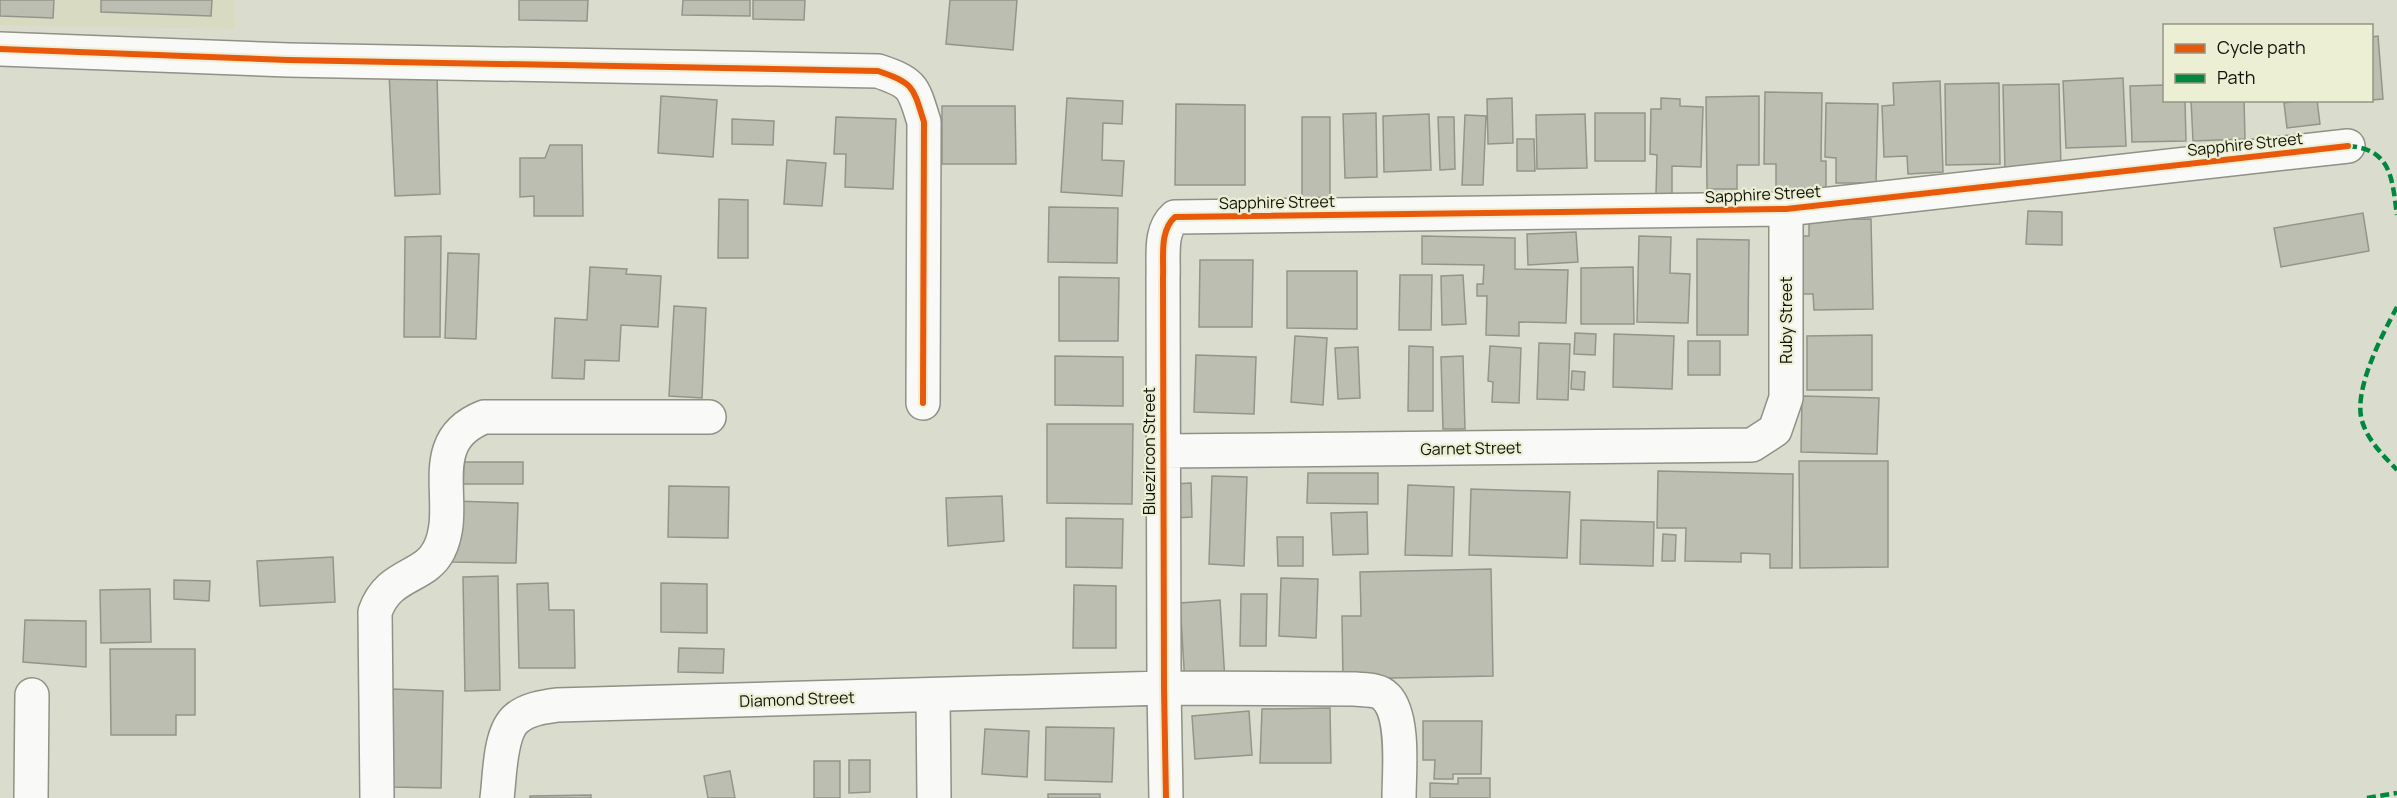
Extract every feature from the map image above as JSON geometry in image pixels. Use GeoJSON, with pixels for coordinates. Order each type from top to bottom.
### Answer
{"type":"FeatureCollection","features":[{"type":"Feature","properties":{"kind":"street"},"geometry":{"type":"LineString","coordinates":[[0,49],[300,60],[878,71],[902,79],[915,94],[924,123],[923,403]]}},
{"type":"Feature","properties":{"kind":"street","name":"Sapphire Street"},"geometry":{"type":"LineString","coordinates":[[1175,217],[1786,209],[2348,146]]}},
{"type":"Feature","properties":{"kind":"street","name":"Ruby Street"},"geometry":{"type":"LineString","coordinates":[[1775,430],[1786,398],[1786,209]]}},
{"type":"Feature","properties":{"kind":"street","name":"Bluezircon Street"},"geometry":{"type":"LineString","coordinates":[[1166,798],[1162,451],[1164,233],[1168,223],[1175,217]]}},
{"type":"Feature","properties":{"kind":"street"},"geometry":{"type":"LineString","coordinates":[[377,798],[375,612],[380,597],[399,580],[425,567],[439,551],[444,531],[447,451],[459,434],[471,422],[484,417],[709,417]]}},
{"type":"Feature","properties":{"kind":"street","name":"Garnet Street"},"geometry":{"type":"LineString","coordinates":[[1162,451],[1752,445],[1775,430]]}},
{"type":"Feature","properties":{"kind":"street","name":"Diamond Street"},"geometry":{"type":"LineString","coordinates":[[497,798],[504,740],[516,719],[536,708],[557,705],[1164,688],[1355,689],[1373,691],[1386,696],[1394,710],[1399,734],[1399,798]]}},
{"type":"Feature","properties":{"kind":"street"},"geometry":{"type":"LineString","coordinates":[[31,798],[32,695]]}},
{"type":"Feature","properties":{"kind":"street"},"geometry":{"type":"LineString","coordinates":[[933,695],[934,798]]}},
{"type":"Feature","properties":{"kind":"shaded area"},"geometry":{"type":"Polygon","coordinates":[[[0,0],[235,0],[235,29],[0,25],[0,0]]]}},
{"type":"Feature","properties":{"kind":"building"},"geometry":{"type":"Polygon","coordinates":[[[0,0],[54,0],[53,18],[0,16],[0,0]]]}},
{"type":"Feature","properties":{"kind":"building"},"geometry":{"type":"Polygon","coordinates":[[[101,0],[212,0],[211,16],[101,12],[101,0]]]}},
{"type":"Feature","properties":{"kind":"building"},"geometry":{"type":"Polygon","coordinates":[[[519,0],[588,0],[587,21],[519,20],[519,0]]]}},
{"type":"Feature","properties":{"kind":"building"},"geometry":{"type":"Polygon","coordinates":[[[683,0],[750,0],[750,16],[682,15],[683,0]]]}},
{"type":"Feature","properties":{"kind":"building"},"geometry":{"type":"Polygon","coordinates":[[[753,0],[805,0],[804,20],[753,19],[753,0]]]}},
{"type":"Feature","properties":{"kind":"building"},"geometry":{"type":"Polygon","coordinates":[[[950,0],[1017,0],[1013,50],[946,44],[950,0]]]}},
{"type":"Feature","properties":{"kind":"building"},"geometry":{"type":"Polygon","coordinates":[[[2378,36],[2383,99],[2373,100],[2373,37],[2378,36]]]}},
{"type":"Feature","properties":{"kind":"building"},"geometry":{"type":"Polygon","coordinates":[[[389,73],[437,75],[440,194],[395,196],[389,73]]]}},
{"type":"Feature","properties":{"kind":"building"},"geometry":{"type":"Polygon","coordinates":[[[2123,78],[2126,146],[2066,148],[2063,81],[2123,78]]]}},
{"type":"Feature","properties":{"kind":"building"},"geometry":{"type":"Polygon","coordinates":[[[1940,81],[1943,172],[1908,174],[1907,156],[1884,157],[1882,106],[1894,105],[1893,83],[1940,81]]]}},
{"type":"Feature","properties":{"kind":"building"},"geometry":{"type":"Polygon","coordinates":[[[1999,83],[2000,164],[1946,165],[1945,84],[1999,83]]]}},
{"type":"Feature","properties":{"kind":"building"},"geometry":{"type":"Polygon","coordinates":[[[2059,84],[2061,170],[2005,171],[2003,85],[2059,84]]]}},
{"type":"Feature","properties":{"kind":"building"},"geometry":{"type":"Polygon","coordinates":[[[2163,85],[2163,102],[2185,102],[2186,141],[2132,142],[2130,86],[2163,85]]]}},
{"type":"Feature","properties":{"kind":"building"},"geometry":{"type":"Polygon","coordinates":[[[1765,92],[1822,93],[1821,161],[1826,161],[1826,189],[1776,188],[1776,164],[1764,164],[1765,92]]]}},
{"type":"Feature","properties":{"kind":"building"},"geometry":{"type":"Polygon","coordinates":[[[661,96],[717,100],[713,157],[658,153],[661,96]]]}},
{"type":"Feature","properties":{"kind":"building"},"geometry":{"type":"Polygon","coordinates":[[[1759,96],[1759,165],[1737,165],[1737,189],[1707,189],[1706,97],[1759,96]]]}},
{"type":"Feature","properties":{"kind":"building"},"geometry":{"type":"Polygon","coordinates":[[[1067,98],[1123,101],[1122,124],[1103,123],[1102,160],[1124,161],[1122,196],[1061,192],[1067,98]]]}},
{"type":"Feature","properties":{"kind":"building"},"geometry":{"type":"Polygon","coordinates":[[[1512,98],[1513,143],[1488,144],[1487,99],[1512,98]]]}},
{"type":"Feature","properties":{"kind":"building"},"geometry":{"type":"Polygon","coordinates":[[[1661,98],[1680,99],[1680,106],[1703,107],[1701,167],[1672,166],[1672,195],[1656,195],[1657,155],[1650,154],[1651,109],[1661,109],[1661,98]]]}},
{"type":"Feature","properties":{"kind":"building"},"geometry":{"type":"Polygon","coordinates":[[[2191,102],[2244,102],[2245,139],[2193,141],[2191,102]]]}},
{"type":"Feature","properties":{"kind":"building"},"geometry":{"type":"Polygon","coordinates":[[[2317,102],[2320,124],[2287,128],[2284,103],[2317,102]]]}},
{"type":"Feature","properties":{"kind":"building"},"geometry":{"type":"Polygon","coordinates":[[[1826,103],[1878,104],[1876,183],[1836,183],[1836,158],[1825,157],[1826,103]]]}},
{"type":"Feature","properties":{"kind":"building"},"geometry":{"type":"Polygon","coordinates":[[[1176,104],[1245,105],[1245,185],[1175,185],[1176,104]]]}},
{"type":"Feature","properties":{"kind":"building"},"geometry":{"type":"Polygon","coordinates":[[[942,106],[1015,106],[1016,164],[942,164],[942,106]]]}},
{"type":"Feature","properties":{"kind":"building"},"geometry":{"type":"Polygon","coordinates":[[[1376,113],[1377,177],[1345,178],[1343,114],[1376,113]]]}},
{"type":"Feature","properties":{"kind":"building"},"geometry":{"type":"Polygon","coordinates":[[[1595,113],[1645,113],[1645,161],[1595,161],[1595,113]]]}},
{"type":"Feature","properties":{"kind":"building"},"geometry":{"type":"Polygon","coordinates":[[[1429,114],[1431,170],[1384,172],[1383,116],[1429,114]]]}},
{"type":"Feature","properties":{"kind":"building"},"geometry":{"type":"Polygon","coordinates":[[[1585,114],[1587,168],[1537,169],[1536,115],[1585,114]]]}},
{"type":"Feature","properties":{"kind":"building"},"geometry":{"type":"Polygon","coordinates":[[[1465,115],[1486,116],[1483,185],[1462,185],[1465,115]]]}},
{"type":"Feature","properties":{"kind":"building"},"geometry":{"type":"Polygon","coordinates":[[[836,117],[896,119],[893,189],[845,187],[846,154],[834,154],[836,117]]]}},
{"type":"Feature","properties":{"kind":"building"},"geometry":{"type":"Polygon","coordinates":[[[1302,117],[1330,117],[1330,197],[1302,198],[1302,117]]]}},
{"type":"Feature","properties":{"kind":"building"},"geometry":{"type":"Polygon","coordinates":[[[1438,117],[1454,117],[1455,169],[1440,170],[1438,117]]]}},
{"type":"Feature","properties":{"kind":"building"},"geometry":{"type":"Polygon","coordinates":[[[732,119],[774,121],[773,145],[732,144],[732,119]]]}},
{"type":"Feature","properties":{"kind":"building"},"geometry":{"type":"Polygon","coordinates":[[[1517,139],[1534,139],[1535,171],[1517,171],[1517,139]]]}},
{"type":"Feature","properties":{"kind":"building"},"geometry":{"type":"Polygon","coordinates":[[[550,145],[582,145],[583,216],[534,216],[534,196],[520,197],[520,158],[545,158],[550,145]]]}},
{"type":"Feature","properties":{"kind":"building"},"geometry":{"type":"Polygon","coordinates":[[[787,160],[826,163],[822,206],[784,204],[787,160]]]}},
{"type":"Feature","properties":{"kind":"building"},"geometry":{"type":"Polygon","coordinates":[[[719,199],[748,200],[748,258],[718,258],[719,199]]]}},
{"type":"Feature","properties":{"kind":"building"},"geometry":{"type":"Polygon","coordinates":[[[1049,207],[1118,208],[1117,263],[1048,262],[1049,207]]]}},
{"type":"Feature","properties":{"kind":"building"},"geometry":{"type":"Polygon","coordinates":[[[2028,211],[2062,212],[2062,245],[2026,244],[2028,211]]]}},
{"type":"Feature","properties":{"kind":"building"},"geometry":{"type":"Polygon","coordinates":[[[2363,213],[2369,251],[2281,267],[2274,228],[2363,213]]]}},
{"type":"Feature","properties":{"kind":"building"},"geometry":{"type":"Polygon","coordinates":[[[1871,219],[1873,309],[1814,310],[1813,294],[1798,294],[1797,236],[1809,236],[1809,220],[1871,219]]]}},
{"type":"Feature","properties":{"kind":"building"},"geometry":{"type":"Polygon","coordinates":[[[1576,232],[1578,262],[1528,265],[1527,234],[1576,232]]]}},
{"type":"Feature","properties":{"kind":"building"},"geometry":{"type":"Polygon","coordinates":[[[441,236],[440,337],[404,337],[405,237],[441,236]]]}},
{"type":"Feature","properties":{"kind":"building"},"geometry":{"type":"Polygon","coordinates":[[[1422,236],[1515,238],[1515,269],[1568,270],[1566,323],[1519,322],[1519,336],[1486,335],[1487,296],[1477,296],[1477,284],[1483,284],[1484,265],[1422,264],[1422,236]]]}},
{"type":"Feature","properties":{"kind":"building"},"geometry":{"type":"Polygon","coordinates":[[[1639,236],[1671,237],[1670,273],[1690,274],[1688,323],[1637,322],[1639,236]]]}},
{"type":"Feature","properties":{"kind":"building"},"geometry":{"type":"Polygon","coordinates":[[[1697,239],[1749,240],[1748,335],[1697,335],[1697,239]]]}},
{"type":"Feature","properties":{"kind":"building"},"geometry":{"type":"Polygon","coordinates":[[[448,253],[479,254],[476,339],[445,338],[448,253]]]}},
{"type":"Feature","properties":{"kind":"building"},"geometry":{"type":"Polygon","coordinates":[[[1200,260],[1253,260],[1252,327],[1199,327],[1200,260]]]}},
{"type":"Feature","properties":{"kind":"building"},"geometry":{"type":"Polygon","coordinates":[[[590,267],[627,269],[626,274],[661,276],[658,327],[621,325],[619,361],[585,360],[584,379],[552,378],[555,318],[587,320],[590,267]]]}},
{"type":"Feature","properties":{"kind":"building"},"geometry":{"type":"Polygon","coordinates":[[[1633,267],[1634,324],[1581,324],[1581,268],[1633,267]]]}},
{"type":"Feature","properties":{"kind":"building"},"geometry":{"type":"Polygon","coordinates":[[[1287,271],[1357,271],[1357,329],[1287,328],[1287,271]]]}},
{"type":"Feature","properties":{"kind":"building"},"geometry":{"type":"Polygon","coordinates":[[[1400,275],[1432,275],[1431,330],[1399,330],[1400,275]]]}},
{"type":"Feature","properties":{"kind":"building"},"geometry":{"type":"Polygon","coordinates":[[[1463,275],[1466,324],[1442,325],[1441,276],[1463,275]]]}},
{"type":"Feature","properties":{"kind":"building"},"geometry":{"type":"Polygon","coordinates":[[[1059,277],[1119,278],[1118,341],[1059,341],[1059,277]]]}},
{"type":"Feature","properties":{"kind":"building"},"geometry":{"type":"Polygon","coordinates":[[[674,306],[706,308],[702,398],[669,396],[674,306]]]}},
{"type":"Feature","properties":{"kind":"building"},"geometry":{"type":"Polygon","coordinates":[[[1575,333],[1596,334],[1595,355],[1574,354],[1575,333]]]}},
{"type":"Feature","properties":{"kind":"building"},"geometry":{"type":"Polygon","coordinates":[[[1614,334],[1674,336],[1672,389],[1613,387],[1614,334]]]}},
{"type":"Feature","properties":{"kind":"building"},"geometry":{"type":"Polygon","coordinates":[[[1872,335],[1872,390],[1807,390],[1807,336],[1872,335]]]}},
{"type":"Feature","properties":{"kind":"building"},"geometry":{"type":"Polygon","coordinates":[[[1295,336],[1327,338],[1323,405],[1291,402],[1295,336]]]}},
{"type":"Feature","properties":{"kind":"building"},"geometry":{"type":"Polygon","coordinates":[[[1688,341],[1720,341],[1720,375],[1688,375],[1688,341]]]}},
{"type":"Feature","properties":{"kind":"building"},"geometry":{"type":"Polygon","coordinates":[[[1539,343],[1570,344],[1568,400],[1537,399],[1539,343]]]}},
{"type":"Feature","properties":{"kind":"building"},"geometry":{"type":"Polygon","coordinates":[[[1409,346],[1433,347],[1433,411],[1408,411],[1409,346]]]}},
{"type":"Feature","properties":{"kind":"building"},"geometry":{"type":"Polygon","coordinates":[[[1490,346],[1521,348],[1519,403],[1492,402],[1493,382],[1488,381],[1490,346]]]}},
{"type":"Feature","properties":{"kind":"building"},"geometry":{"type":"Polygon","coordinates":[[[1358,347],[1360,398],[1338,399],[1335,348],[1358,347]]]}},
{"type":"Feature","properties":{"kind":"building"},"geometry":{"type":"Polygon","coordinates":[[[1196,355],[1256,357],[1254,414],[1194,412],[1196,355]]]}},
{"type":"Feature","properties":{"kind":"building"},"geometry":{"type":"Polygon","coordinates":[[[1055,356],[1123,357],[1123,406],[1055,405],[1055,356]]]}},
{"type":"Feature","properties":{"kind":"building"},"geometry":{"type":"Polygon","coordinates":[[[1463,356],[1465,429],[1443,429],[1441,357],[1463,356]]]}},
{"type":"Feature","properties":{"kind":"building"},"geometry":{"type":"Polygon","coordinates":[[[1572,371],[1585,372],[1584,390],[1571,389],[1572,371]]]}},
{"type":"Feature","properties":{"kind":"building"},"geometry":{"type":"Polygon","coordinates":[[[1802,396],[1879,398],[1877,454],[1801,452],[1802,396]]]}},
{"type":"Feature","properties":{"kind":"building"},"geometry":{"type":"Polygon","coordinates":[[[1047,424],[1133,424],[1132,504],[1047,503],[1047,424]]]}},
{"type":"Feature","properties":{"kind":"building"},"geometry":{"type":"Polygon","coordinates":[[[1799,461],[1888,461],[1888,567],[1800,568],[1799,461]]]}},
{"type":"Feature","properties":{"kind":"building"},"geometry":{"type":"Polygon","coordinates":[[[453,462],[523,462],[523,484],[452,484],[453,462]]]}},
{"type":"Feature","properties":{"kind":"building"},"geometry":{"type":"Polygon","coordinates":[[[1658,471],[1793,474],[1792,568],[1770,568],[1770,554],[1741,553],[1741,562],[1685,561],[1686,528],[1657,528],[1658,471]]]}},
{"type":"Feature","properties":{"kind":"building"},"geometry":{"type":"Polygon","coordinates":[[[1308,473],[1378,473],[1378,504],[1307,503],[1308,473]]]}},
{"type":"Feature","properties":{"kind":"building"},"geometry":{"type":"Polygon","coordinates":[[[1212,476],[1247,477],[1244,566],[1209,564],[1212,476]]]}},
{"type":"Feature","properties":{"kind":"building"},"geometry":{"type":"Polygon","coordinates":[[[1191,483],[1192,517],[1176,518],[1174,484],[1191,483]]]}},
{"type":"Feature","properties":{"kind":"building"},"geometry":{"type":"Polygon","coordinates":[[[1408,485],[1454,487],[1452,556],[1405,555],[1408,485]]]}},
{"type":"Feature","properties":{"kind":"building"},"geometry":{"type":"Polygon","coordinates":[[[669,486],[729,487],[728,538],[668,537],[669,486]]]}},
{"type":"Feature","properties":{"kind":"building"},"geometry":{"type":"Polygon","coordinates":[[[1471,489],[1570,492],[1567,558],[1469,555],[1471,489]]]}},
{"type":"Feature","properties":{"kind":"building"},"geometry":{"type":"Polygon","coordinates":[[[1002,496],[1004,541],[948,546],[946,498],[1002,496]]]}},
{"type":"Feature","properties":{"kind":"building"},"geometry":{"type":"Polygon","coordinates":[[[453,501],[518,503],[516,563],[451,562],[453,501]]]}},
{"type":"Feature","properties":{"kind":"building"},"geometry":{"type":"Polygon","coordinates":[[[1367,512],[1368,554],[1333,555],[1331,513],[1367,512]]]}},
{"type":"Feature","properties":{"kind":"building"},"geometry":{"type":"Polygon","coordinates":[[[1066,518],[1123,519],[1122,568],[1066,567],[1066,518]]]}},
{"type":"Feature","properties":{"kind":"building"},"geometry":{"type":"Polygon","coordinates":[[[1581,520],[1654,522],[1653,566],[1580,564],[1581,520]]]}},
{"type":"Feature","properties":{"kind":"building"},"geometry":{"type":"Polygon","coordinates":[[[1663,534],[1676,535],[1675,561],[1662,561],[1663,534]]]}},
{"type":"Feature","properties":{"kind":"building"},"geometry":{"type":"Polygon","coordinates":[[[1277,537],[1303,537],[1303,566],[1278,566],[1277,537]]]}},
{"type":"Feature","properties":{"kind":"building"},"geometry":{"type":"Polygon","coordinates":[[[333,557],[335,602],[260,606],[257,561],[333,557]]]}},
{"type":"Feature","properties":{"kind":"building"},"geometry":{"type":"Polygon","coordinates":[[[1491,569],[1493,676],[1343,679],[1342,616],[1361,616],[1360,572],[1491,569]]]}},
{"type":"Feature","properties":{"kind":"building"},"geometry":{"type":"Polygon","coordinates":[[[498,576],[500,690],[465,691],[463,577],[498,576]]]}},
{"type":"Feature","properties":{"kind":"building"},"geometry":{"type":"Polygon","coordinates":[[[1281,578],[1318,579],[1316,638],[1279,636],[1281,578]]]}},
{"type":"Feature","properties":{"kind":"building"},"geometry":{"type":"Polygon","coordinates":[[[174,580],[210,581],[209,601],[174,599],[174,580]]]}},
{"type":"Feature","properties":{"kind":"building"},"geometry":{"type":"Polygon","coordinates":[[[548,583],[549,610],[574,610],[575,668],[519,668],[517,584],[548,583]]]}},
{"type":"Feature","properties":{"kind":"building"},"geometry":{"type":"Polygon","coordinates":[[[661,583],[707,584],[707,633],[661,632],[661,583]]]}},
{"type":"Feature","properties":{"kind":"building"},"geometry":{"type":"Polygon","coordinates":[[[1074,585],[1116,586],[1116,648],[1073,648],[1074,585]]]}},
{"type":"Feature","properties":{"kind":"building"},"geometry":{"type":"Polygon","coordinates":[[[150,589],[151,642],[101,643],[100,590],[150,589]]]}},
{"type":"Feature","properties":{"kind":"building"},"geometry":{"type":"Polygon","coordinates":[[[1241,594],[1267,594],[1266,646],[1240,646],[1241,594]]]}},
{"type":"Feature","properties":{"kind":"building"},"geometry":{"type":"Polygon","coordinates":[[[1220,600],[1225,681],[1185,684],[1180,603],[1220,600]]]}},
{"type":"Feature","properties":{"kind":"building"},"geometry":{"type":"Polygon","coordinates":[[[25,620],[86,621],[86,667],[23,662],[25,620]]]}},
{"type":"Feature","properties":{"kind":"building"},"geometry":{"type":"Polygon","coordinates":[[[679,648],[724,649],[723,673],[678,672],[679,648]]]}},
{"type":"Feature","properties":{"kind":"building"},"geometry":{"type":"Polygon","coordinates":[[[110,649],[195,649],[195,715],[176,715],[176,735],[111,735],[110,649]]]}},
{"type":"Feature","properties":{"kind":"building"},"geometry":{"type":"Polygon","coordinates":[[[393,689],[443,691],[441,788],[390,787],[393,689]]]}},
{"type":"Feature","properties":{"kind":"building"},"geometry":{"type":"Polygon","coordinates":[[[1330,708],[1331,763],[1260,763],[1262,709],[1330,708]]]}},
{"type":"Feature","properties":{"kind":"building"},"geometry":{"type":"Polygon","coordinates":[[[1249,711],[1252,755],[1195,759],[1192,716],[1249,711]]]}},
{"type":"Feature","properties":{"kind":"building"},"geometry":{"type":"Polygon","coordinates":[[[1423,721],[1482,721],[1481,774],[1453,774],[1453,779],[1434,779],[1435,760],[1423,760],[1423,721]]]}},
{"type":"Feature","properties":{"kind":"building"},"geometry":{"type":"Polygon","coordinates":[[[1046,727],[1114,728],[1112,782],[1045,780],[1046,727]]]}},
{"type":"Feature","properties":{"kind":"building"},"geometry":{"type":"Polygon","coordinates":[[[985,729],[1029,731],[1027,777],[982,774],[985,729]]]}},
{"type":"Feature","properties":{"kind":"building"},"geometry":{"type":"Polygon","coordinates":[[[849,760],[870,760],[870,792],[849,793],[849,760]]]}},
{"type":"Feature","properties":{"kind":"building"},"geometry":{"type":"Polygon","coordinates":[[[814,761],[840,761],[840,798],[814,798],[814,761]]]}},
{"type":"Feature","properties":{"kind":"building"},"geometry":{"type":"Polygon","coordinates":[[[730,771],[735,798],[708,798],[704,776],[730,771]]]}},
{"type":"Feature","properties":{"kind":"building"},"geometry":{"type":"Polygon","coordinates":[[[1458,778],[1490,778],[1490,798],[1430,798],[1430,783],[1458,784],[1458,778]]]}},
{"type":"Feature","properties":{"kind":"building"},"geometry":{"type":"Polygon","coordinates":[[[1048,794],[1100,794],[1100,798],[1048,798],[1048,794]]]}},
{"type":"Feature","properties":{"kind":"building"},"geometry":{"type":"Polygon","coordinates":[[[591,795],[591,798],[530,798],[530,796],[591,795]]]}},
{"type":"Feature","properties":{"kind":"marked path"},"geometry":{"type":"LineString","coordinates":[[2348,146],[2363,148],[2382,160],[2391,178],[2397,215]]}},
{"type":"Feature","properties":{"kind":"marked path"},"geometry":{"type":"LineString","coordinates":[[2397,307],[2370,363],[2360,408],[2368,435],[2397,470]]}},
{"type":"Feature","properties":{"kind":"marked path"},"geometry":{"type":"LineString","coordinates":[[2367,798],[2397,793]]}},
{"type":"Feature","properties":{"kind":"cycle path"},"geometry":{"type":"LineString","coordinates":[[0,49],[288,60],[878,71],[890,75],[910,88],[924,122],[923,403]]}},
{"type":"Feature","properties":{"kind":"cycle path"},"geometry":{"type":"LineString","coordinates":[[1166,798],[1163,253],[1164,237],[1175,217],[1786,209],[2348,146]]}}]}
